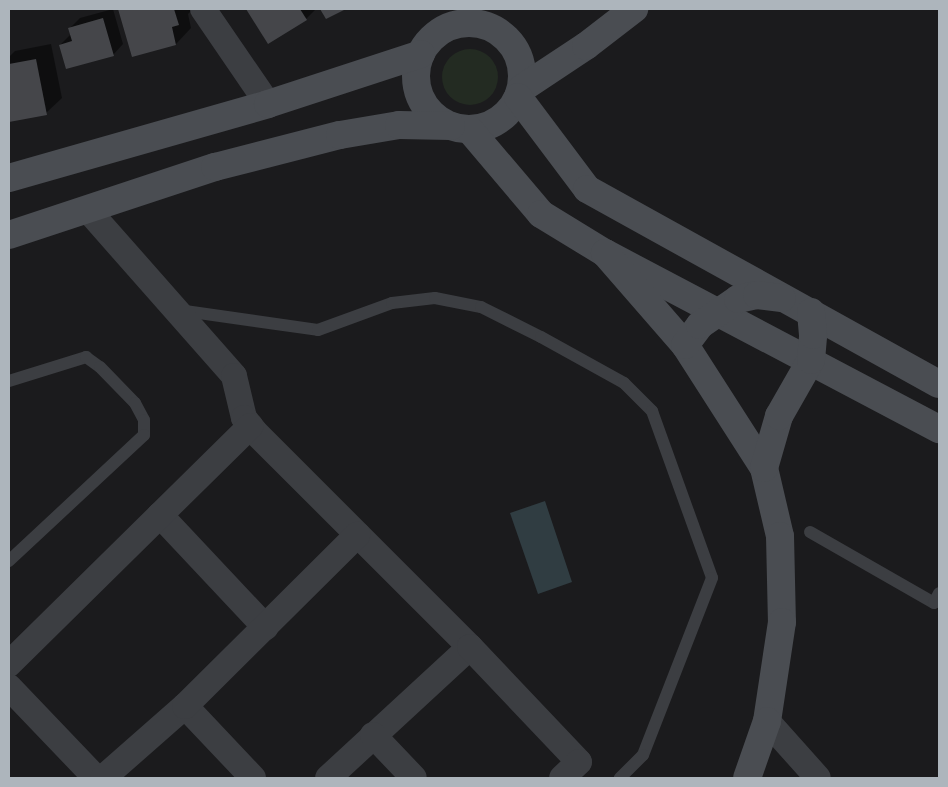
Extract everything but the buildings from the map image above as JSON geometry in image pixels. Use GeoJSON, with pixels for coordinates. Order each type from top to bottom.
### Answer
{"type":"FeatureCollection","features":[{"type":"Feature","properties":{"kind":"street"},"geometry":{"type":"LineString","coordinates":[[203,9],[268,104]]}},
{"type":"Feature","properties":{"kind":"street"},"geometry":{"type":"LineString","coordinates":[[475,23],[503,9]]}},
{"type":"Feature","properties":{"kind":"street"},"geometry":{"type":"LineString","coordinates":[[520,93],[634,9]]}},
{"type":"Feature","properties":{"kind":"street"},"geometry":{"type":"LineString","coordinates":[[9,235],[215,167],[340,135],[399,125],[460,128],[486,127],[502,119],[514,106],[520,93],[523,71],[518,54],[507,38],[493,28],[475,23],[458,24],[443,29],[430,40],[421,54],[416,71],[417,88],[424,105],[436,118],[460,128],[542,214],[605,252],[939,429]]}},
{"type":"Feature","properties":{"kind":"street"},"geometry":{"type":"LineString","coordinates":[[9,178],[268,104],[421,54]]}},
{"type":"Feature","properties":{"kind":"street"},"geometry":{"type":"LineString","coordinates":[[520,93],[587,189],[939,384]]}},
{"type":"Feature","properties":{"kind":"street"},"geometry":{"type":"LineString","coordinates":[[87,209],[234,376],[244,418],[250,426],[470,648],[579,762],[562,778]]}},
{"type":"Feature","properties":{"kind":"street"},"geometry":{"type":"LineString","coordinates":[[605,252],[685,345],[764,468],[780,536],[782,622],[767,721],[748,778]]}},
{"type":"Feature","properties":{"kind":"street"},"geometry":{"type":"LineString","coordinates":[[685,345],[700,325],[716,312],[738,299],[757,295],[787,299]]}},
{"type":"Feature","properties":{"kind":"street"},"geometry":{"type":"LineString","coordinates":[[764,468],[779,416],[811,360],[813,335],[811,312]]}},
{"type":"Feature","properties":{"kind":"street"},"geometry":{"type":"LineString","coordinates":[[9,664],[250,426]]}},
{"type":"Feature","properties":{"kind":"street"},"geometry":{"type":"LineString","coordinates":[[160,515],[265,627]]}},
{"type":"Feature","properties":{"kind":"street"},"geometry":{"type":"LineString","coordinates":[[103,778],[185,706],[357,535]]}},
{"type":"Feature","properties":{"kind":"street"},"geometry":{"type":"LineString","coordinates":[[328,778],[470,648]]}},
{"type":"Feature","properties":{"kind":"street"},"geometry":{"type":"LineString","coordinates":[[9,687],[96,778]]}},
{"type":"Feature","properties":{"kind":"street"},"geometry":{"type":"LineString","coordinates":[[185,706],[253,778]]}},
{"type":"Feature","properties":{"kind":"street"},"geometry":{"type":"LineString","coordinates":[[767,721],[818,778]]}},
{"type":"Feature","properties":{"kind":"street"},"geometry":{"type":"LineString","coordinates":[[373,735],[414,778]]}},
{"type":"Feature","properties":{"kind":"lane"},"geometry":{"type":"LineString","coordinates":[[176,310],[318,330],[392,303],[435,298],[481,307],[541,337],[624,383],[652,411],[712,578],[643,755],[620,778]]}},
{"type":"Feature","properties":{"kind":"lane"},"geometry":{"type":"LineString","coordinates":[[9,381],[86,357],[100,368],[135,403],[144,420],[144,435],[9,561]]}},
{"type":"Feature","properties":{"kind":"lane"},"geometry":{"type":"LineString","coordinates":[[810,532],[934,603],[939,593]]}},
{"type":"Feature","properties":{"kind":"shaded area"},"geometry":{"type":"Polygon","coordinates":[[[464,49],[476,49],[486,53],[494,61],[498,77],[494,93],[486,101],[476,105],[464,105],[454,101],[446,93],[442,83],[442,71],[446,61],[454,53],[464,49]]]}},
{"type":"Feature","properties":{"kind":"shaded area"},"geometry":{"type":"Polygon","coordinates":[[[545,501],[572,582],[538,594],[510,513],[545,501]]]}}]}
